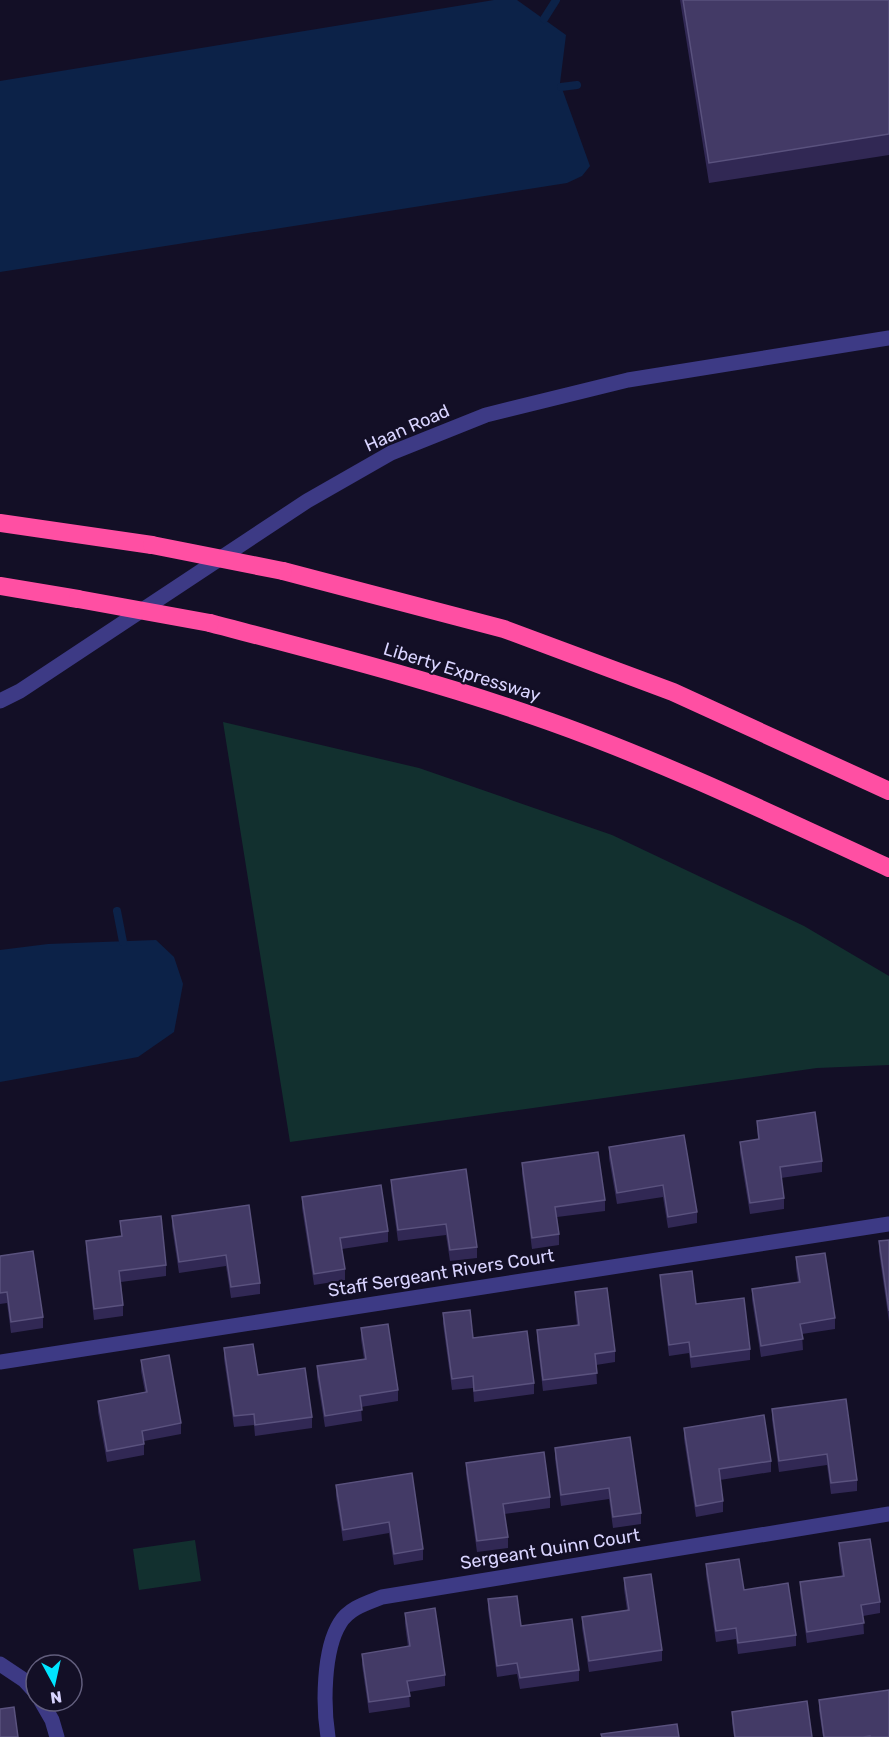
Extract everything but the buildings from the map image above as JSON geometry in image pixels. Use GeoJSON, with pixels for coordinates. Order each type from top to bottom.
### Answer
{"type":"FeatureCollection","features":[{"type":"Feature","properties":{"kind":"highway"},"geometry":{"type":"LineString","coordinates":[[0,523],[152,545],[282,571],[504,628],[673,692],[889,791]]}},
{"type":"Feature","properties":{"kind":"highway","name":"Liberty Expressway"},"geometry":{"type":"LineString","coordinates":[[0,586],[210,622],[406,676],[551,722],[738,798],[889,868]]}},
{"type":"Feature","properties":{"kind":"street","name":"Haan Road"},"geometry":{"type":"LineString","coordinates":[[0,701],[20,692],[307,501],[402,449],[486,415],[628,380],[889,338]]}},
{"type":"Feature","properties":{"kind":"street","name":"Staff Sergeant Rivers Court"},"geometry":{"type":"LineString","coordinates":[[0,1362],[889,1224]]}},
{"type":"Feature","properties":{"kind":"street","name":"Sergeant Quinn Court"},"geometry":{"type":"LineString","coordinates":[[328,1737],[324,1713],[334,1638],[340,1623],[354,1609],[382,1597],[889,1514]]}},
{"type":"Feature","properties":{"kind":"street"},"geometry":{"type":"LineString","coordinates":[[0,1665],[24,1680]]}},
{"type":"Feature","properties":{"kind":"street"},"geometry":{"type":"LineString","coordinates":[[48,1713],[57,1737]]}},
{"type":"Feature","properties":{"kind":"green space"},"geometry":{"type":"Polygon","coordinates":[[[223,722],[419,768],[612,835],[804,926],[889,976],[889,1065],[817,1068],[290,1142],[223,722]]]}},
{"type":"Feature","properties":{"kind":"green space"},"geometry":{"type":"Polygon","coordinates":[[[195,1540],[201,1581],[139,1590],[133,1549],[195,1540]]]}},
{"type":"Feature","properties":{"kind":"water"},"geometry":{"type":"Polygon","coordinates":[[[494,0],[517,0],[566,35],[560,83],[590,166],[582,176],[567,183],[0,272],[0,81],[494,0]]]}},
{"type":"Feature","properties":{"kind":"water"},"geometry":{"type":"Polygon","coordinates":[[[156,940],[174,957],[183,984],[174,1032],[138,1057],[0,1082],[0,950],[48,944],[156,940]]]}},
{"type":"Feature","properties":{"kind":"waterway"},"geometry":{"type":"LineString","coordinates":[[544,19],[556,0]]}},
{"type":"Feature","properties":{"kind":"waterway"},"geometry":{"type":"LineString","coordinates":[[561,87],[577,85]]}},
{"type":"Feature","properties":{"kind":"waterway"},"geometry":{"type":"LineString","coordinates":[[117,911],[123,942]]}}]}
